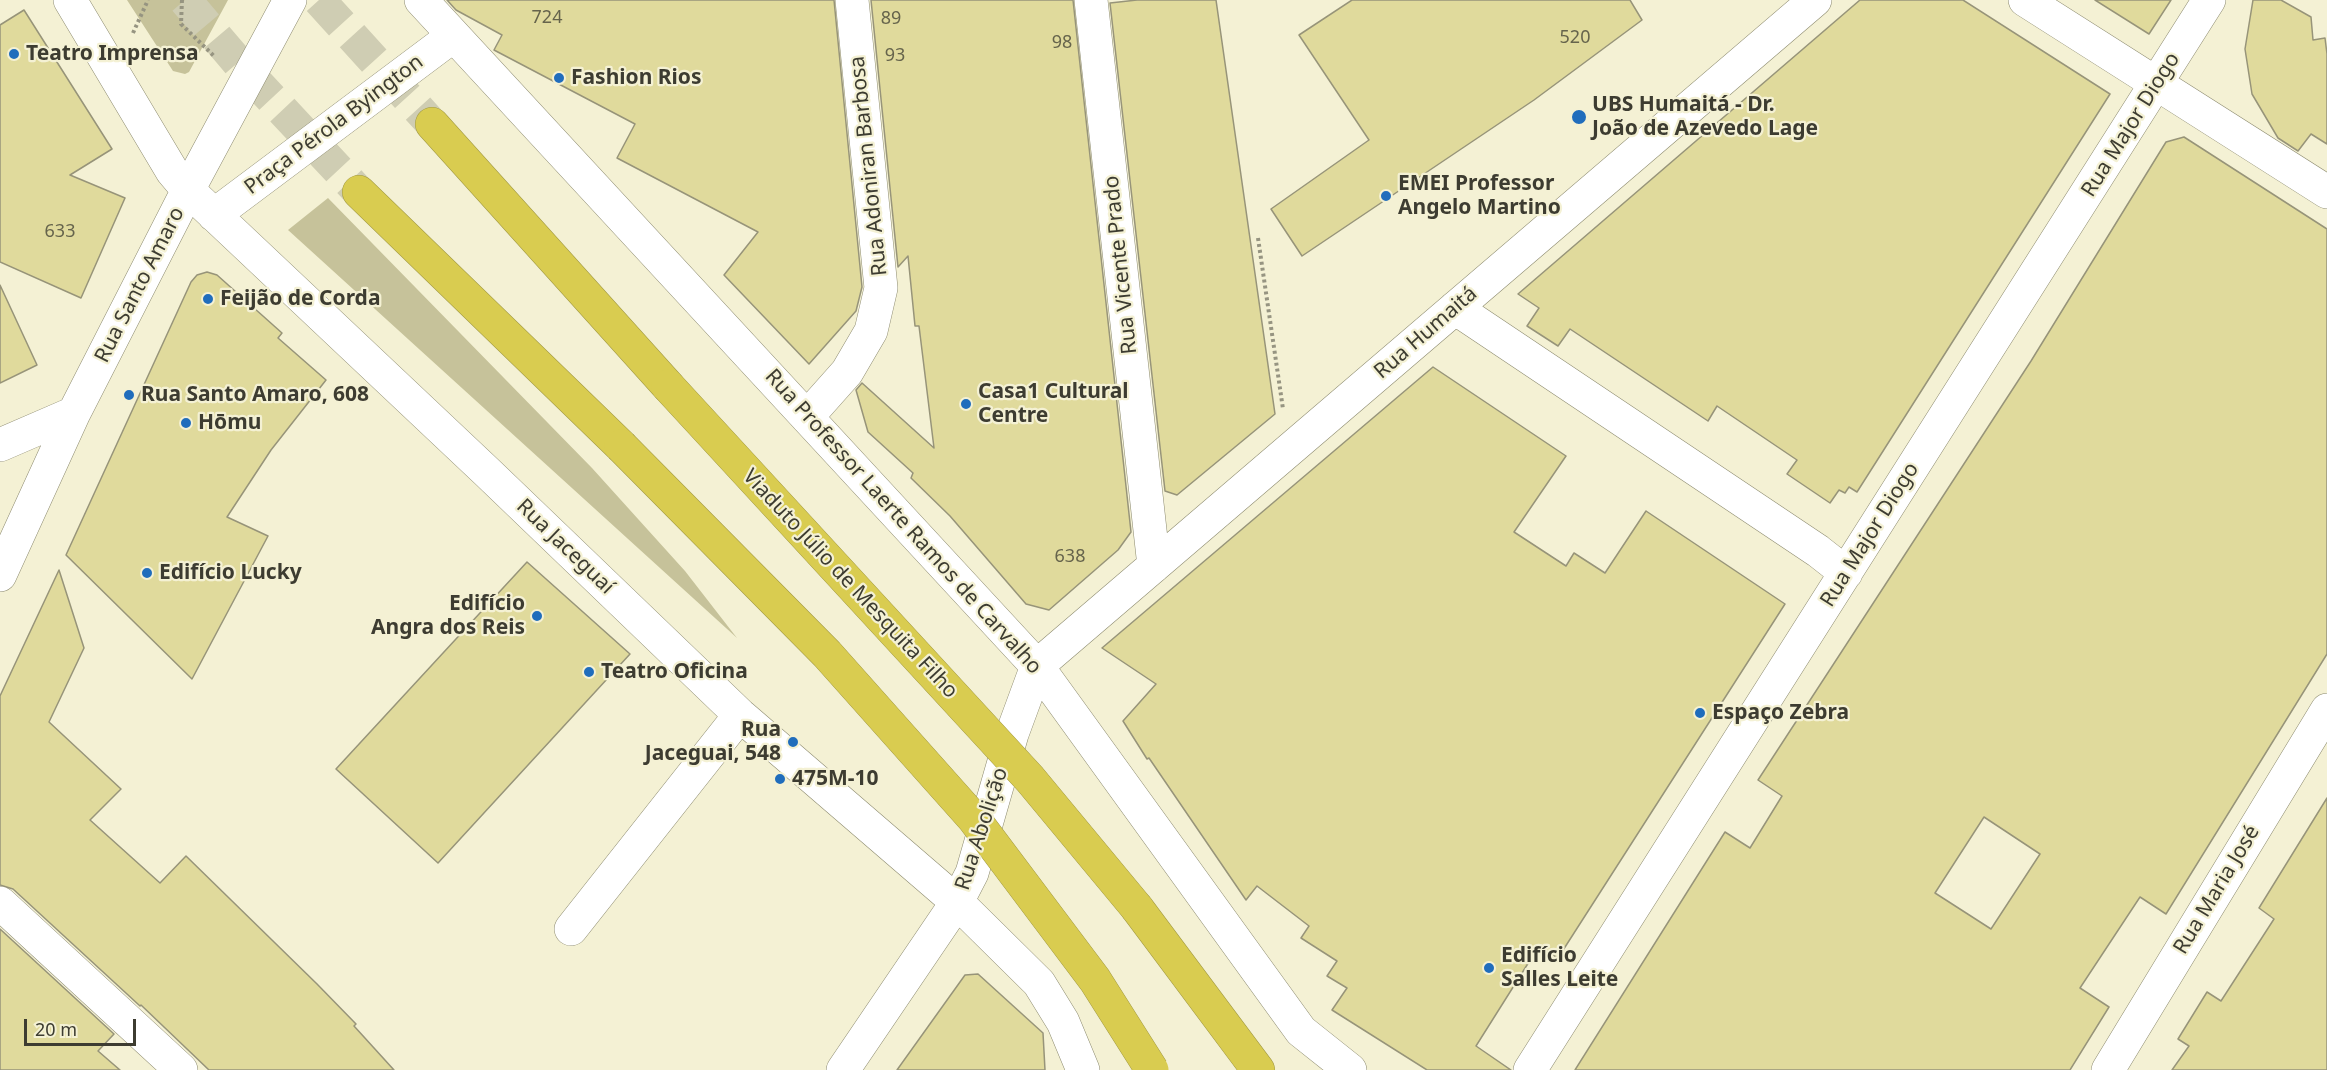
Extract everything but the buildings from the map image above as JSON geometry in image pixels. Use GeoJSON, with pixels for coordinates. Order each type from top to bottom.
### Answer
{"type":"FeatureCollection","features":[{"type":"Feature","properties":{"kind":"highway","name":"Viaduto Júlio de Mesquita Filho"},"geometry":{"type":"LineString","coordinates":[[432,124],[668,386],[1030,779],[1137,908],[1235,1070]]}},
{"type":"Feature","properties":{"kind":"highway"},"geometry":{"type":"LineString","coordinates":[[359,192],[621,446],[827,654],[974,819],[1095,980],[1152,1070]]}},
{"type":"Feature","properties":{"kind":"highway"},"geometry":{"type":"LineString","coordinates":[[1137,908],[1258,1070]]}},
{"type":"Feature","properties":{"kind":"street","name":"Rua Jaceguaí"},"geometry":{"type":"LineString","coordinates":[[70,0],[172,171],[188,190],[740,715],[957,902],[1039,983],[1063,1022],[1083,1070]]}},
{"type":"Feature","properties":{"kind":"street","name":"Rua Santo Amaro"},"geometry":{"type":"LineString","coordinates":[[0,575],[74,413],[188,190],[290,0]]}},
{"type":"Feature","properties":{"kind":"street","name":"Rua Professor Laerte Ramos de Carvalho"},"geometry":{"type":"LineString","coordinates":[[421,0],[1037,666],[1301,1031],[1350,1070]]}},
{"type":"Feature","properties":{"kind":"street","name":"Rua Adoniran Barbosa"},"geometry":{"type":"LineString","coordinates":[[807,417],[847,372],[872,331],[882,288],[852,0]]}},
{"type":"Feature","properties":{"kind":"street","name":"Rua Vicente Prado"},"geometry":{"type":"LineString","coordinates":[[1092,0],[1154,566]]}},
{"type":"Feature","properties":{"kind":"street","name":"Rua Humaitá"},"geometry":{"type":"LineString","coordinates":[[1037,666],[1815,0]]}},
{"type":"Feature","properties":{"kind":"street"},"geometry":{"type":"LineString","coordinates":[[2025,0],[2327,192]]}},
{"type":"Feature","properties":{"kind":"street","name":"Rua Major Diogo"},"geometry":{"type":"LineString","coordinates":[[1530,1070],[2210,0]]}},
{"type":"Feature","properties":{"kind":"street","name":"Praça Pérola Byington"},"geometry":{"type":"LineString","coordinates":[[214,215],[453,36]]}},
{"type":"Feature","properties":{"kind":"street"},"geometry":{"type":"LineString","coordinates":[[1455,308],[1818,551],[1846,573]]}},
{"type":"Feature","properties":{"kind":"street"},"geometry":{"type":"LineString","coordinates":[[0,445],[74,413]]}},
{"type":"Feature","properties":{"kind":"street","name":"Rua Abolição"},"geometry":{"type":"LineString","coordinates":[[843,1070],[957,902],[972,873],[1012,734],[1037,666]]}},
{"type":"Feature","properties":{"kind":"street","name":"Rua Maria José"},"geometry":{"type":"LineString","coordinates":[[2108,1070],[2327,710]]}},
{"type":"Feature","properties":{"kind":"street"},"geometry":{"type":"LineString","coordinates":[[571,929],[740,715]]}},
{"type":"Feature","properties":{"kind":"street"},"geometry":{"type":"LineString","coordinates":[[0,903],[181,1070]]}},
{"type":"Feature","properties":{"kind":"path"},"geometry":{"type":"LineString","coordinates":[[133,33],[148,0]]}},
{"type":"Feature","properties":{"kind":"path"},"geometry":{"type":"LineString","coordinates":[[182,0],[181,24],[214,56]]}},
{"type":"Feature","properties":{"kind":"path"},"geometry":{"type":"LineString","coordinates":[[1258,238],[1278,384],[1291,448]]}},
{"type":"Feature","properties":{"kind":"shaded area"},"geometry":{"type":"Polygon","coordinates":[[[127,0],[228,0],[189,72],[185,74],[173,71],[127,0]]]}},
{"type":"Feature","properties":{"kind":"shaded area"},"geometry":{"type":"Polygon","coordinates":[[[328,198],[592,468],[685,571],[737,638],[288,230],[328,198]]]}},
{"type":"Feature","properties":{"kind":"tunnel"},"geometry":{"type":"LineString","coordinates":[[185,0],[242,67],[359,192]]}},
{"type":"Feature","properties":{"kind":"tunnel"},"geometry":{"type":"LineString","coordinates":[[319,0],[432,124]]}},
{"type":"Feature","properties":{"kind":"place","name":"Teatro Imprensa"},"geometry":{"type":"Point","coordinates":[14,54]}},
{"type":"Feature","properties":{"kind":"place","name":"Fashion Rios"},"geometry":{"type":"Point","coordinates":[559,78]}},
{"type":"Feature","properties":{"kind":"place","name":"UBS Humaitá - Dr. João de Azevedo Lage"},"geometry":{"type":"Point","coordinates":[1579,117]}},
{"type":"Feature","properties":{"kind":"place","name":"EMEI Professor Angelo Martino"},"geometry":{"type":"Point","coordinates":[1386,196]}},
{"type":"Feature","properties":{"kind":"place","name":"Feijão de Corda"},"geometry":{"type":"Point","coordinates":[208,299]}},
{"type":"Feature","properties":{"kind":"place","name":"Rua Santo Amaro, 608"},"geometry":{"type":"Point","coordinates":[129,395]}},
{"type":"Feature","properties":{"kind":"place","name":"Casa1 Cultural Centre"},"geometry":{"type":"Point","coordinates":[966,404]}},
{"type":"Feature","properties":{"kind":"place","name":"Hōmu"},"geometry":{"type":"Point","coordinates":[186,423]}},
{"type":"Feature","properties":{"kind":"place","name":"Edifício Lucky"},"geometry":{"type":"Point","coordinates":[147,573]}},
{"type":"Feature","properties":{"kind":"place","name":"Edifício Angra dos Reis"},"geometry":{"type":"Point","coordinates":[537,616]}},
{"type":"Feature","properties":{"kind":"place","name":"Teatro Oficina"},"geometry":{"type":"Point","coordinates":[589,672]}},
{"type":"Feature","properties":{"kind":"place","name":"Espaço Zebra"},"geometry":{"type":"Point","coordinates":[1700,713]}},
{"type":"Feature","properties":{"kind":"place","name":"Rua Jaceguai, 548"},"geometry":{"type":"Point","coordinates":[793,742]}},
{"type":"Feature","properties":{"kind":"place","name":"475M-10"},"geometry":{"type":"Point","coordinates":[780,779]}},
{"type":"Feature","properties":{"kind":"place","name":"Edifício Salles Leite"},"geometry":{"type":"Point","coordinates":[1489,968]}}]}
